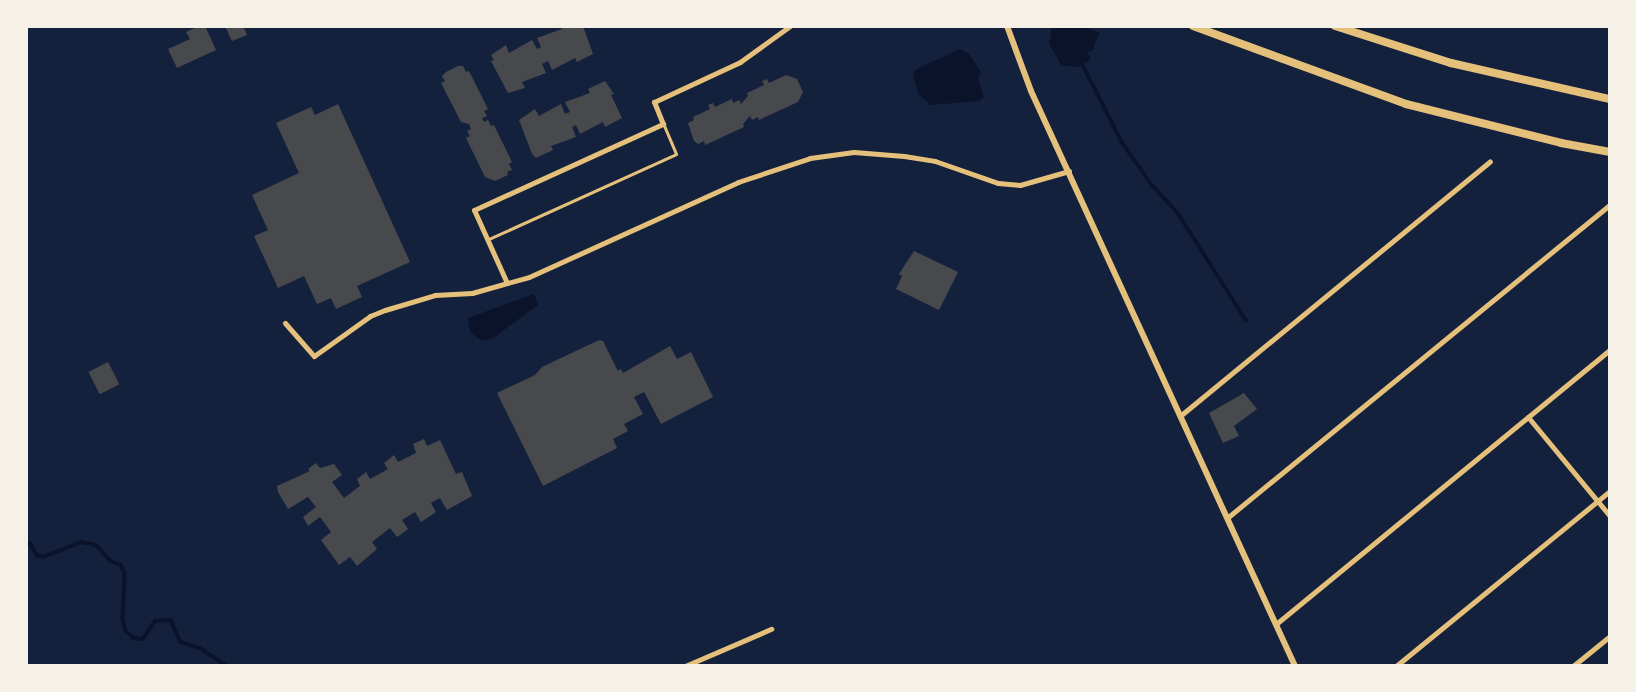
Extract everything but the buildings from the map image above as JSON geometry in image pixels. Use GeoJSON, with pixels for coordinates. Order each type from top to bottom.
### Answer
{"type":"FeatureCollection","features":[{"type":"Feature","properties":{"kind":"main road"},"geometry":{"type":"LineString","coordinates":[[1193,26],[1406,104],[1561,143],[1610,152]]}},
{"type":"Feature","properties":{"kind":"main road"},"geometry":{"type":"LineString","coordinates":[[1335,26],[1451,63],[1610,99]]}},
{"type":"Feature","properties":{"kind":"street"},"geometry":{"type":"LineString","coordinates":[[507,283],[474,210],[663,124],[654,102],[740,62],[790,26]]}},
{"type":"Feature","properties":{"kind":"street"},"geometry":{"type":"LineString","coordinates":[[1007,26],[1031,91],[1295,666]]}},
{"type":"Feature","properties":{"kind":"street"},"geometry":{"type":"LineString","coordinates":[[285,323],[314,356],[370,316],[385,310],[435,295],[472,293],[554,267],[738,182],[810,158],[853,152],[904,156],[935,161],[998,183],[1020,185],[1069,171]]}},
{"type":"Feature","properties":{"kind":"street"},"geometry":{"type":"LineString","coordinates":[[1180,416],[1490,160]]}},
{"type":"Feature","properties":{"kind":"street"},"geometry":{"type":"LineString","coordinates":[[1227,519],[1610,204]]}},
{"type":"Feature","properties":{"kind":"street"},"geometry":{"type":"LineString","coordinates":[[1276,624],[1610,350]]}},
{"type":"Feature","properties":{"kind":"street"},"geometry":{"type":"LineString","coordinates":[[1528,417],[1610,516]]}},
{"type":"Feature","properties":{"kind":"street"},"geometry":{"type":"LineString","coordinates":[[1396,666],[1610,491]]}},
{"type":"Feature","properties":{"kind":"street"},"geometry":{"type":"LineString","coordinates":[[685,666],[771,629]]}},
{"type":"Feature","properties":{"kind":"street"},"geometry":{"type":"LineString","coordinates":[[1573,666],[1610,636]]}},
{"type":"Feature","properties":{"kind":"lane"},"geometry":{"type":"LineString","coordinates":[[487,240],[676,155],[663,124]]}},
{"type":"Feature","properties":{"kind":"water"},"geometry":{"type":"Polygon","coordinates":[[[1052,26],[1082,26],[1100,33],[1094,45],[1095,49],[1087,52],[1091,58],[1089,61],[1078,67],[1061,65],[1049,43],[1052,26]]]}},
{"type":"Feature","properties":{"kind":"water"},"geometry":{"type":"Polygon","coordinates":[[[960,49],[969,54],[981,72],[978,79],[984,97],[979,101],[931,105],[919,95],[913,76],[915,70],[960,49]]]}},
{"type":"Feature","properties":{"kind":"water"},"geometry":{"type":"Polygon","coordinates":[[[534,294],[538,305],[493,338],[482,341],[470,332],[468,318],[534,294]]]}},
{"type":"Feature","properties":{"kind":"waterway"},"geometry":{"type":"LineString","coordinates":[[1082,63],[1122,142],[1152,185],[1178,213],[1246,320]]}},
{"type":"Feature","properties":{"kind":"waterway"},"geometry":{"type":"LineString","coordinates":[[26,542],[30,543],[37,555],[43,557],[82,542],[96,545],[111,561],[121,565],[125,573],[123,619],[126,631],[134,638],[143,639],[155,621],[171,620],[181,642],[200,648],[228,666]]}}]}
